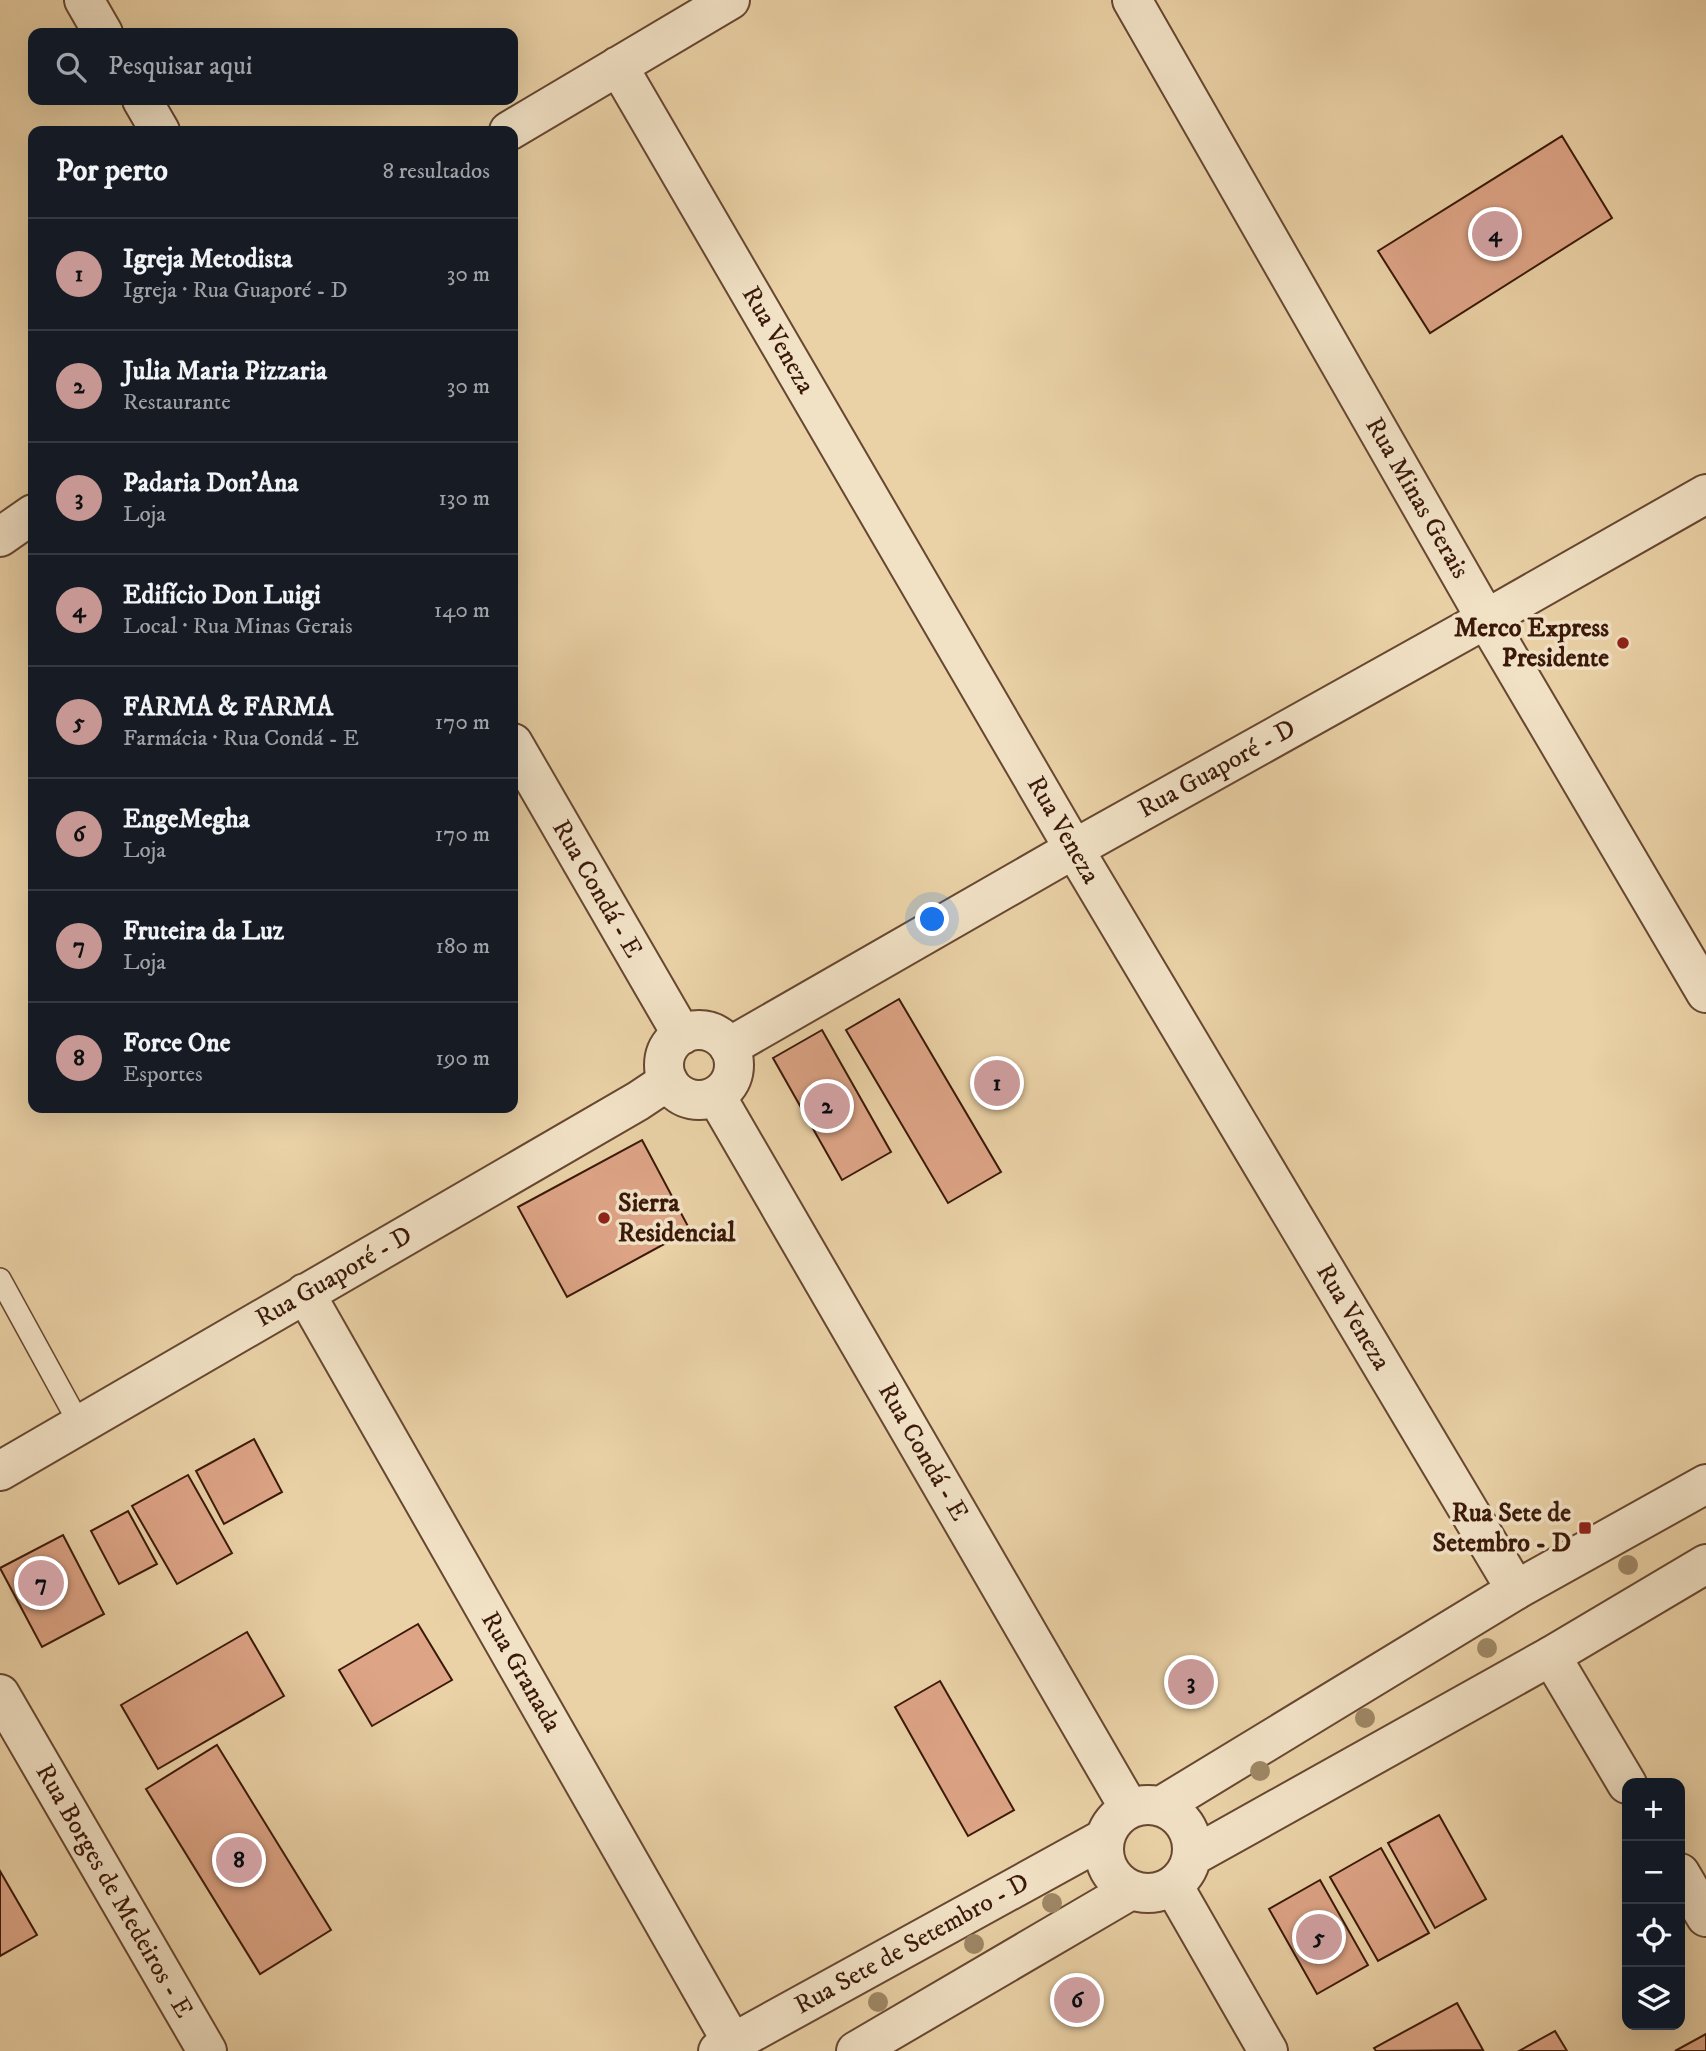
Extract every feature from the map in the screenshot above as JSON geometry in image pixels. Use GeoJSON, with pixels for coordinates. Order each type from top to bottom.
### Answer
{"type":"FeatureCollection","features":[{"type":"Feature","properties":{"kind":"street"},"geometry":{"type":"LineString","coordinates":[[84,0],[100,28]]}},
{"type":"Feature","properties":{"kind":"street"},"geometry":{"type":"LineString","coordinates":[[517,126],[730,0]]}},
{"type":"Feature","properties":{"kind":"street","name":"Rua Minas Gerais"},"geometry":{"type":"LineString","coordinates":[[1132,0],[1486,619],[1706,993]]}},
{"type":"Feature","properties":{"kind":"street","name":"Rua Veneza"},"geometry":{"type":"LineString","coordinates":[[618,66],[1074,849],[1516,1590]]}},
{"type":"Feature","properties":{"kind":"street"},"geometry":{"type":"LineString","coordinates":[[145,105],[157,126]]}},
{"type":"Feature","properties":{"kind":"street","name":"Rua Guaporé - D"},"geometry":{"type":"LineString","coordinates":[[729,1047],[1074,849],[1706,494]]}},
{"type":"Feature","properties":{"kind":"street"},"geometry":{"type":"LineString","coordinates":[[0,537],[28,517]]}},
{"type":"Feature","properties":{"kind":"street","name":"Rua Condá - E"},"geometry":{"type":"LineString","coordinates":[[518,752],[682,1035]]}},
{"type":"Feature","properties":{"kind":"street"},"geometry":{"type":"LineString","coordinates":[[700,1029],[713,1032],[724,1039],[729,1047],[734,1063],[733,1076],[716,1096],[691,1100],[679,1094],[664,1074],[667,1048],[687,1031],[700,1029]]}},
{"type":"Feature","properties":{"kind":"street","name":"Rua Guaporé - D"},"geometry":{"type":"LineString","coordinates":[[0,1471],[668,1082]]}},
{"type":"Feature","properties":{"kind":"street","name":"Rua Condá - E"},"geometry":{"type":"LineString","coordinates":[[716,1096],[1145,1807]]}},
{"type":"Feature","properties":{"kind":"street","name":"Rua Granada"},"geometry":{"type":"LineString","coordinates":[[305,1293],[729,2048]]}},
{"type":"Feature","properties":{"kind":"street"},"geometry":{"type":"LineString","coordinates":[[1706,1484],[1516,1590],[1145,1807],[1114,1821],[1105,1838],[1104,1859],[1114,1878],[1131,1890],[1153,1893],[1183,1871],[1706,1564]]}},
{"type":"Feature","properties":{"kind":"street"},"geometry":{"type":"LineString","coordinates":[[1552,1656],[1623,1778]]}},
{"type":"Feature","properties":{"kind":"street","name":"Rua Borges de Medeiros - E"},"geometry":{"type":"LineString","coordinates":[[0,1694],[207,2051]]}},
{"type":"Feature","properties":{"kind":"street"},"geometry":{"type":"LineString","coordinates":[[1145,1807],[1180,1816],[1191,1835],[1183,1871],[1268,2051]]}},
{"type":"Feature","properties":{"kind":"street","name":"Rua Sete de Setembro - D"},"geometry":{"type":"LineString","coordinates":[[729,2048],[1105,1838]]}},
{"type":"Feature","properties":{"kind":"street"},"geometry":{"type":"LineString","coordinates":[[1685,1881],[1706,1917]]}},
{"type":"Feature","properties":{"kind":"street"},"geometry":{"type":"LineString","coordinates":[[856,2051],[1131,1890]]}},
{"type":"Feature","properties":{"kind":"lane"},"geometry":{"type":"LineString","coordinates":[[0,1279],[80,1425]]}},
{"type":"Feature","properties":{"kind":"building"},"geometry":{"type":"Polygon","coordinates":[[[1562,136],[1612,218],[1430,333],[1378,251],[1562,136]]]}},
{"type":"Feature","properties":{"kind":"building"},"geometry":{"type":"Polygon","coordinates":[[[899,999],[1001,1172],[948,1203],[846,1030],[899,999]]]}},
{"type":"Feature","properties":{"kind":"building"},"geometry":{"type":"Polygon","coordinates":[[[822,1030],[891,1152],[842,1180],[773,1058],[822,1030]]]}},
{"type":"Feature","properties":{"kind":"building","name":"Sierra Residencial"},"geometry":{"type":"Polygon","coordinates":[[[642,1140],[690,1230],[567,1297],[518,1207],[642,1140]]]}},
{"type":"Feature","properties":{"kind":"building"},"geometry":{"type":"Polygon","coordinates":[[[254,1439],[282,1492],[224,1524],[196,1471],[254,1439]]]}},
{"type":"Feature","properties":{"kind":"building"},"geometry":{"type":"Polygon","coordinates":[[[188,1475],[232,1553],[177,1584],[132,1506],[188,1475]]]}},
{"type":"Feature","properties":{"kind":"building"},"geometry":{"type":"Polygon","coordinates":[[[128,1511],[157,1564],[119,1584],[91,1531],[128,1511]]]}},
{"type":"Feature","properties":{"kind":"building"},"geometry":{"type":"Polygon","coordinates":[[[63,1535],[104,1614],[42,1647],[0,1568],[63,1535]]]}},
{"type":"Feature","properties":{"kind":"building"},"geometry":{"type":"Polygon","coordinates":[[[418,1624],[452,1680],[372,1726],[339,1670],[418,1624]]]}},
{"type":"Feature","properties":{"kind":"building"},"geometry":{"type":"Polygon","coordinates":[[[247,1632],[284,1696],[158,1769],[121,1705],[247,1632]]]}},
{"type":"Feature","properties":{"kind":"building"},"geometry":{"type":"Polygon","coordinates":[[[940,1681],[1014,1810],[968,1836],[895,1707],[940,1681]]]}},
{"type":"Feature","properties":{"kind":"building"},"geometry":{"type":"Polygon","coordinates":[[[217,1745],[331,1930],[260,1974],[146,1789],[217,1745]]]}},
{"type":"Feature","properties":{"kind":"building"},"geometry":{"type":"Polygon","coordinates":[[[1439,1815],[1486,1899],[1435,1928],[1388,1843],[1439,1815]]]}},
{"type":"Feature","properties":{"kind":"building"},"geometry":{"type":"Polygon","coordinates":[[[1381,1848],[1429,1933],[1378,1961],[1330,1877],[1381,1848]]]}},
{"type":"Feature","properties":{"kind":"building"},"geometry":{"type":"Polygon","coordinates":[[[0,1871],[37,1935],[0,1956],[0,1871]]]}},
{"type":"Feature","properties":{"kind":"building"},"geometry":{"type":"Polygon","coordinates":[[[1320,1880],[1368,1965],[1317,1994],[1269,1909],[1320,1880]]]}},
{"type":"Feature","properties":{"kind":"building"},"geometry":{"type":"Polygon","coordinates":[[[1457,2003],[1483,2050],[1376,2051],[1374,2048],[1457,2003]]]}},
{"type":"Feature","properties":{"kind":"building"},"geometry":{"type":"Polygon","coordinates":[[[1555,2031],[1567,2051],[1519,2051],[1555,2031]]]}},
{"type":"Feature","properties":{"kind":"building"},"geometry":{"type":"Polygon","coordinates":[[[1706,2034],[1706,2051],[1675,2051],[1706,2034]]]}},
{"type":"Feature","properties":{"kind":"place","name":"Edifício Don Luigi"},"geometry":{"type":"Point","coordinates":[1495,234]}},
{"type":"Feature","properties":{"kind":"place","name":"Merco Express Presidente"},"geometry":{"type":"Point","coordinates":[1623,643]}},
{"type":"Feature","properties":{"kind":"place","name":"Igreja Metodista"},"geometry":{"type":"Point","coordinates":[997,1083]}},
{"type":"Feature","properties":{"kind":"place","name":"Julia Maria Pizzaria"},"geometry":{"type":"Point","coordinates":[827,1106]}},
{"type":"Feature","properties":{"kind":"place","name":"Sierra Residencial"},"geometry":{"type":"Point","coordinates":[604,1218]}},
{"type":"Feature","properties":{"kind":"place","name":"Rua Sete de Setembro - D"},"geometry":{"type":"Point","coordinates":[1585,1528]}},
{"type":"Feature","properties":{"kind":"place","name":"Fruteira da Luz"},"geometry":{"type":"Point","coordinates":[41,1583]}},
{"type":"Feature","properties":{"kind":"place","name":"Padaria Don'Ana"},"geometry":{"type":"Point","coordinates":[1191,1682]}},
{"type":"Feature","properties":{"kind":"place","name":"Force One"},"geometry":{"type":"Point","coordinates":[239,1860]}},
{"type":"Feature","properties":{"kind":"place","name":"FARMA & FARMA"},"geometry":{"type":"Point","coordinates":[1319,1937]}},
{"type":"Feature","properties":{"kind":"place","name":"EngeMegha"},"geometry":{"type":"Point","coordinates":[1077,2000]}}]}
